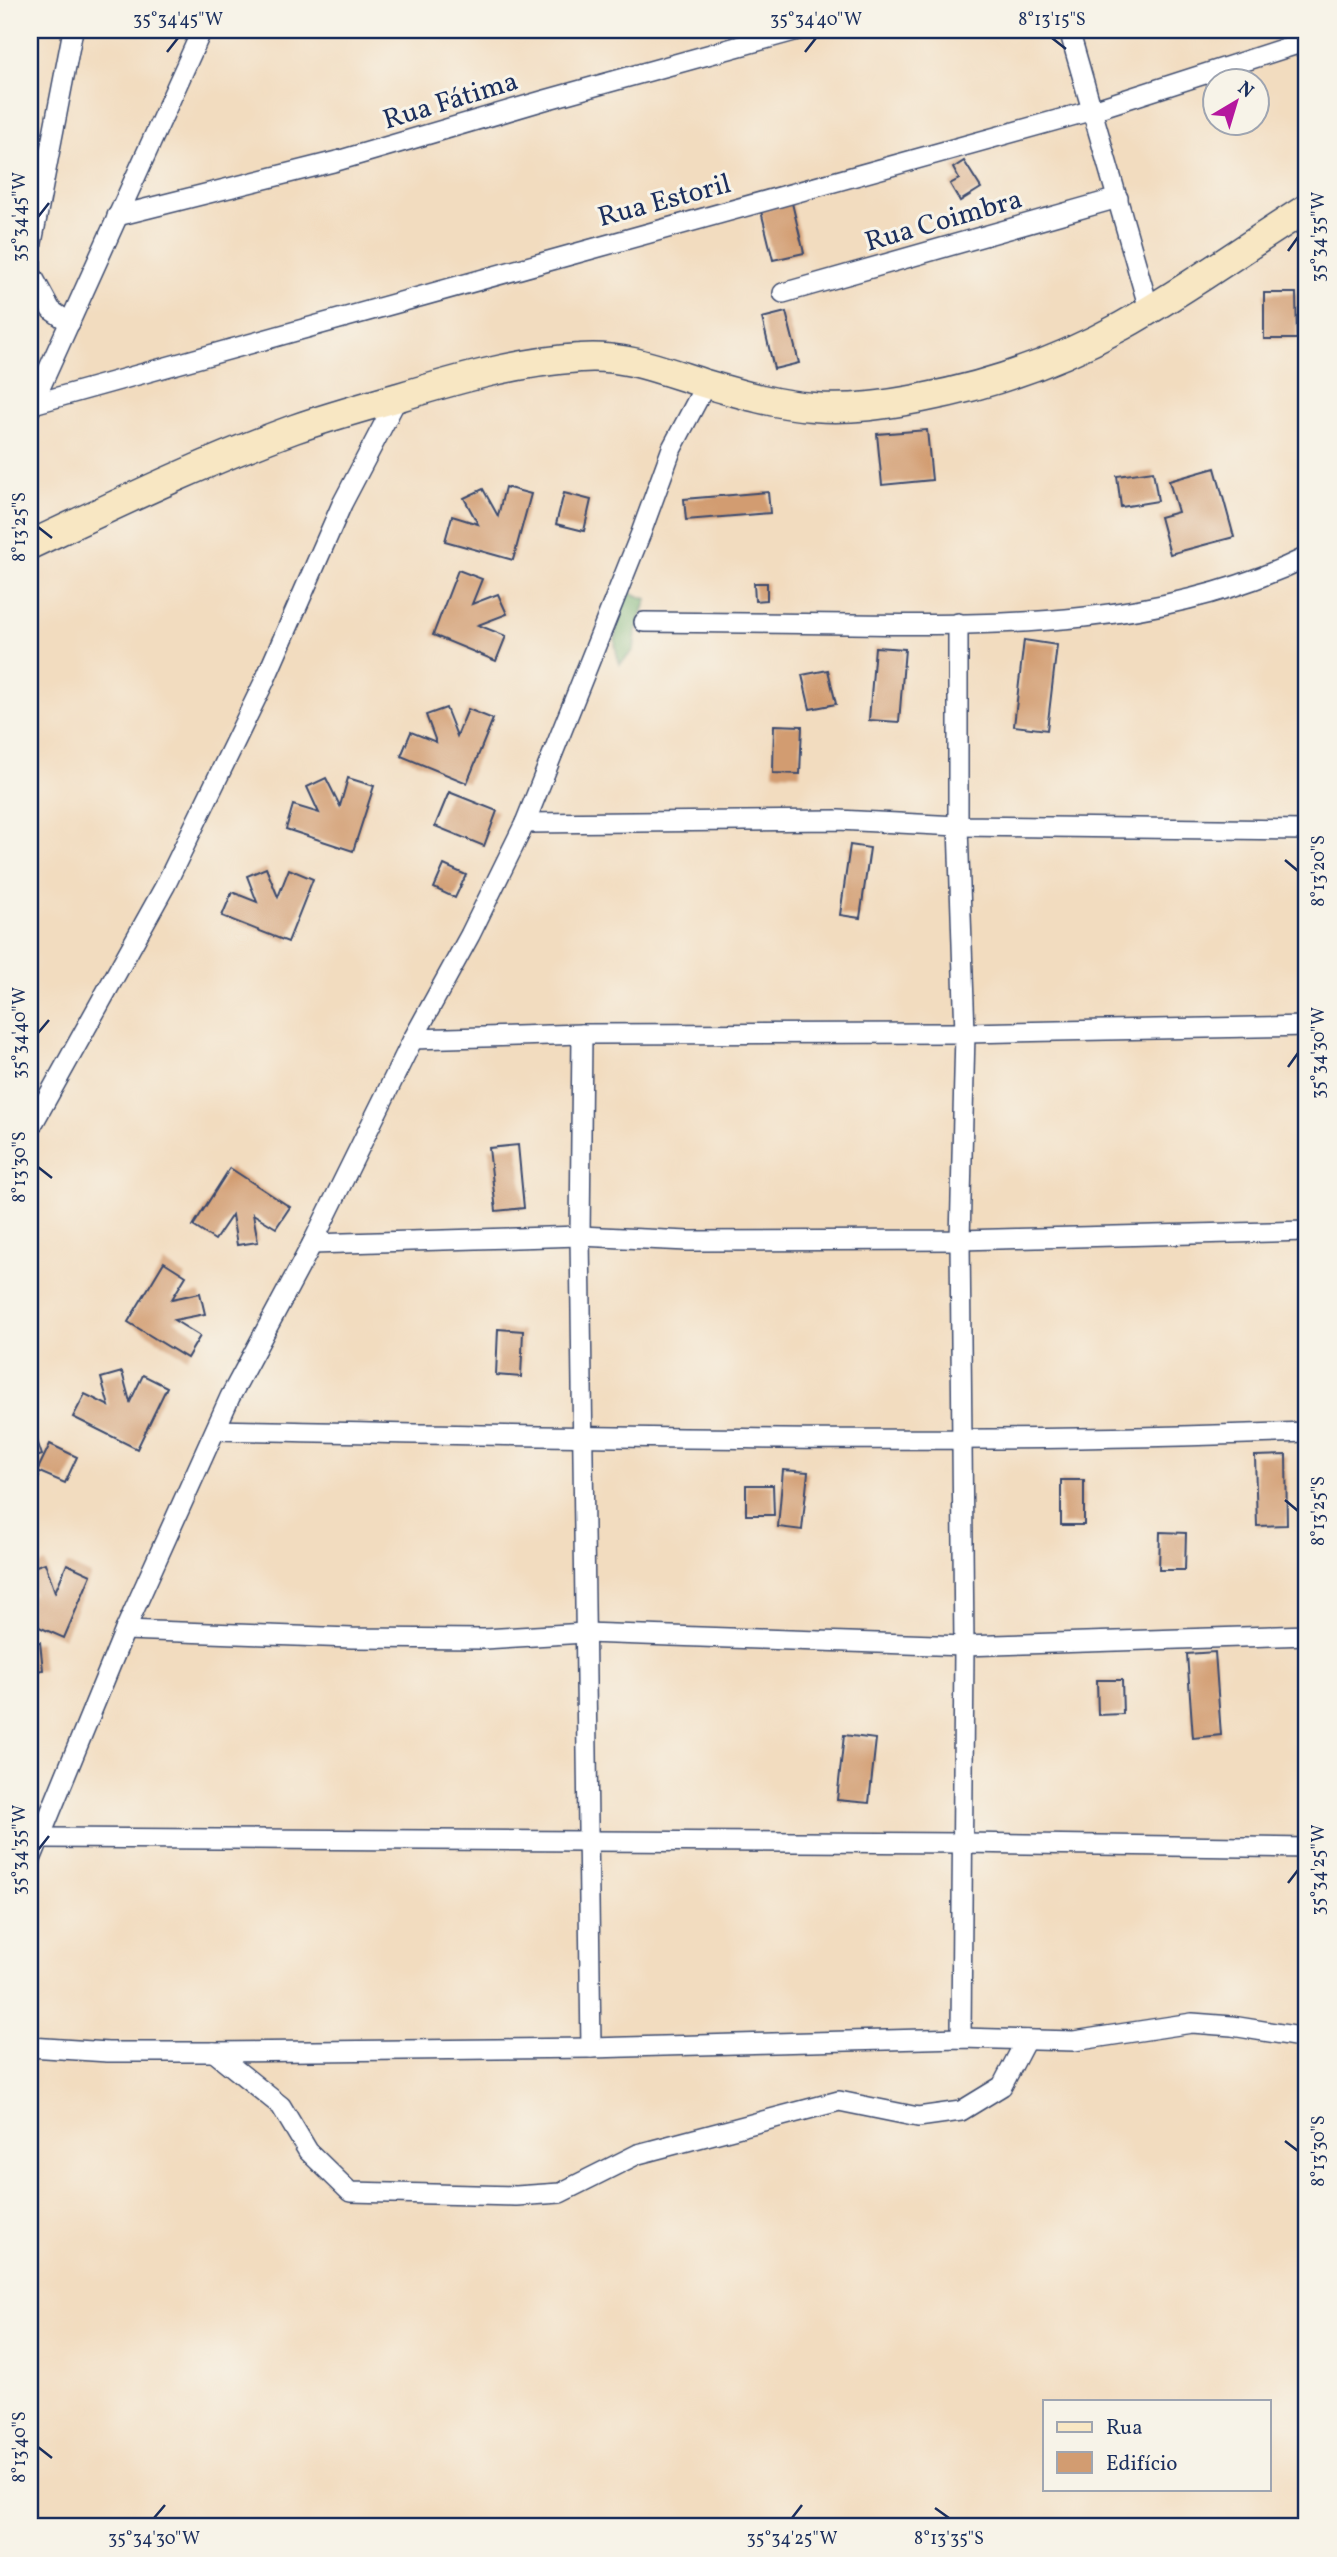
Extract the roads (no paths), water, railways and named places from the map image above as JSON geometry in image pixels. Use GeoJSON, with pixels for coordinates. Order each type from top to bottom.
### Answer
{"type":"FeatureCollection","features":[{"type":"Feature","properties":{"kind":"main road"},"geometry":{"type":"LineString","coordinates":[[30,545],[184,474],[293,430],[398,397],[501,369],[598,357],[668,370],[706,384],[790,405],[860,409],[966,388],[1006,377],[1088,343],[1149,309],[1307,208]]}},
{"type":"Feature","properties":{"kind":"street"},"geometry":{"type":"LineString","coordinates":[[70,323],[51,310],[31,273],[31,248],[74,30]]}},
{"type":"Feature","properties":{"kind":"street"},"geometry":{"type":"LineString","coordinates":[[32,407],[204,30]]}},
{"type":"Feature","properties":{"kind":"street","name":"Rua Fátima"},"geometry":{"type":"LineString","coordinates":[[117,216],[337,161],[798,30]]}},
{"type":"Feature","properties":{"kind":"street"},"geometry":{"type":"LineString","coordinates":[[1069,30],[1149,309]]}},
{"type":"Feature","properties":{"kind":"street","name":"Rua Estoril"},"geometry":{"type":"LineString","coordinates":[[32,407],[1093,110],[1307,41]]}},
{"type":"Feature","properties":{"kind":"street","name":"Rua Coimbra"},"geometry":{"type":"LineString","coordinates":[[783,293],[1118,198]]}},
{"type":"Feature","properties":{"kind":"street"},"geometry":{"type":"LineString","coordinates":[[30,1862],[125,1630],[230,1397],[312,1244],[413,1039],[470,935],[525,823],[641,533],[672,447],[706,384]]}},
{"type":"Feature","properties":{"kind":"street"},"geometry":{"type":"LineString","coordinates":[[30,1129],[165,886],[264,682],[342,503],[398,397]]}},
{"type":"Feature","properties":{"kind":"street"},"geometry":{"type":"LineString","coordinates":[[644,622],[898,625],[1078,619],[1214,594],[1255,581],[1307,557]]}},
{"type":"Feature","properties":{"kind":"street"},"geometry":{"type":"LineString","coordinates":[[958,623],[958,826],[965,1033],[960,1240],[964,1646],[961,2038]]}},
{"type":"Feature","properties":{"kind":"street"},"geometry":{"type":"LineString","coordinates":[[525,823],[838,820],[958,826],[1307,830]]}},
{"type":"Feature","properties":{"kind":"street"},"geometry":{"type":"LineString","coordinates":[[413,1039],[582,1034],[965,1033],[1307,1026]]}},
{"type":"Feature","properties":{"kind":"street"},"geometry":{"type":"LineString","coordinates":[[582,1034],[580,1237],[591,2048]]}},
{"type":"Feature","properties":{"kind":"street"},"geometry":{"type":"LineString","coordinates":[[312,1244],[580,1237],[688,1241],[960,1240],[1307,1231]]}},
{"type":"Feature","properties":{"kind":"street"},"geometry":{"type":"LineString","coordinates":[[216,1430],[961,1440],[1152,1438],[1307,1432]]}},
{"type":"Feature","properties":{"kind":"street"},"geometry":{"type":"LineString","coordinates":[[125,1630],[366,1639],[484,1639],[585,1633],[964,1646],[1307,1635]]}},
{"type":"Feature","properties":{"kind":"street"},"geometry":{"type":"LineString","coordinates":[[40,1838],[589,1840],[1307,1848]]}},
{"type":"Feature","properties":{"kind":"street"},"geometry":{"type":"LineString","coordinates":[[30,2047],[108,2052],[214,2052],[591,2048],[961,2038],[1074,2041],[1192,2023],[1232,2026],[1307,2038]]}},
{"type":"Feature","properties":{"kind":"street"},"geometry":{"type":"LineString","coordinates":[[214,2052],[281,2106],[308,2151],[349,2192],[516,2196],[560,2193],[638,2154],[839,2101],[918,2117],[961,2112],[1002,2086],[1026,2040]]}}]}
